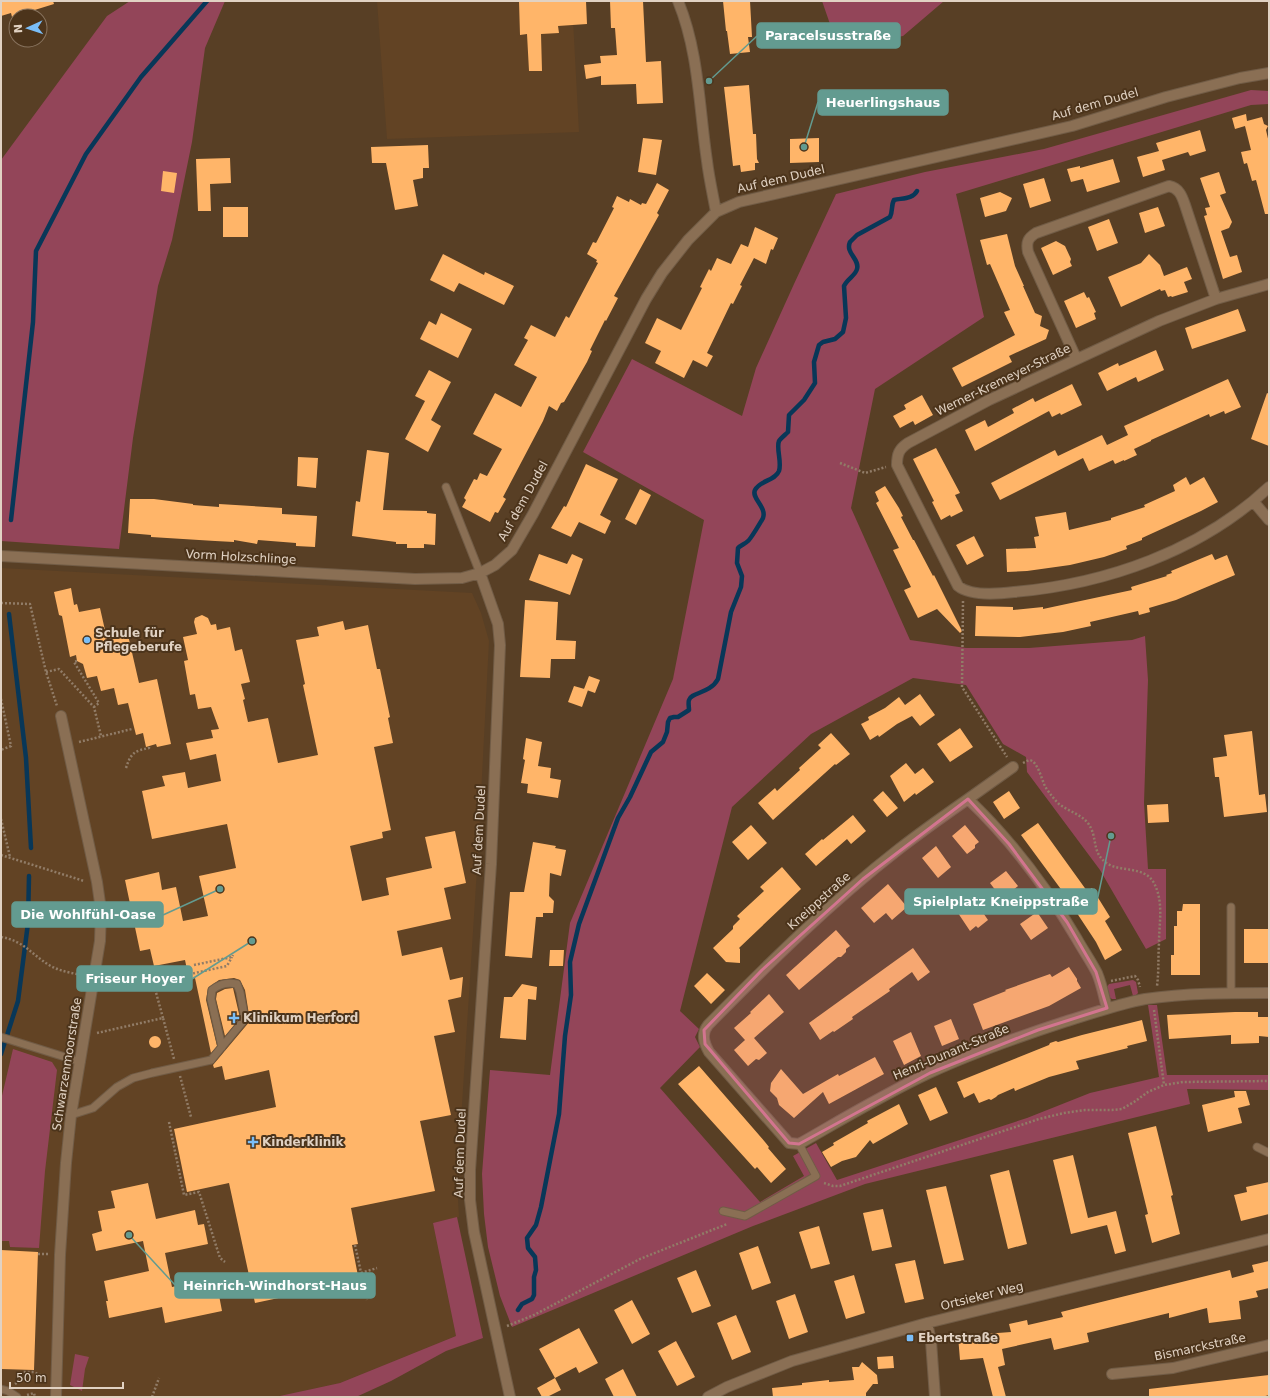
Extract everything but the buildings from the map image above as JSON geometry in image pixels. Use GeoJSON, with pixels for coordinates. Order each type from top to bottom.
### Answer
{"type":"FeatureCollection","features":[{"type":"Feature","properties":{"kind":"street"},"geometry":{"type":"LineString","coordinates":[[678,1],[684,16],[693,50],[707,162],[716,212]]}},
{"type":"Feature","properties":{"kind":"street","name":"Auf dem Dudel"},"geometry":{"type":"LineString","coordinates":[[510,1397],[474,1232],[470,1200],[470,1170],[491,864],[500,645],[498,624],[480,573],[494,565],[512,550],[533,514],[654,286],[662,273],[688,240],[716,212],[739,202],[1072,126],[1166,97],[1240,78],[1269,73]]}},
{"type":"Feature","properties":{"kind":"street"},"geometry":{"type":"LineString","coordinates":[[1076,358],[1028,252],[1026,244],[1029,237],[1036,233],[1169,186],[1174,187],[1180,193],[1185,205],[1216,299]]}},
{"type":"Feature","properties":{"kind":"street","name":"Werner-Kremeyer-Straße"},"geometry":{"type":"LineString","coordinates":[[897,465],[897,456],[900,449],[908,443],[989,400],[1076,358],[1159,321],[1216,299],[1269,284]]}},
{"type":"Feature","properties":{"kind":"street"},"geometry":{"type":"LineString","coordinates":[[897,465],[958,586],[963,591],[980,593],[1006,593],[1038,590],[1092,580],[1147,562],[1181,547],[1212,530],[1253,501],[1269,487]]}},
{"type":"Feature","properties":{"kind":"street"},"geometry":{"type":"LineString","coordinates":[[1253,501],[1269,520]]}},
{"type":"Feature","properties":{"kind":"street","name":"Vorm Holzschlinge"},"geometry":{"type":"LineString","coordinates":[[1,556],[415,579],[462,578],[480,573]]}},
{"type":"Feature","properties":{"kind":"street","name":"Schwarzenmoorstraße"},"geometry":{"type":"LineString","coordinates":[[56,1397],[66,1163],[71,1115],[100,941],[100,910],[96,882],[61,716]]}},
{"type":"Feature","properties":{"kind":"street","name":"Kneippstraße"},"geometry":{"type":"LineString","coordinates":[[799,1144],[789,1143],[709,1052],[705,1044],[704,1030],[762,970],[832,906],[899,849],[1013,767]]}},
{"type":"Feature","properties":{"kind":"street"},"geometry":{"type":"LineString","coordinates":[[968,799],[980,810],[1009,844],[1043,887],[1067,922],[1096,972],[1101,984],[1107,1008]]}},
{"type":"Feature","properties":{"kind":"street","name":"Henri-Dunant-Straße"},"geometry":{"type":"LineString","coordinates":[[799,1144],[883,1096],[930,1073],[980,1051],[1107,1008],[1149,999],[1192,994],[1269,993]]}},
{"type":"Feature","properties":{"kind":"street","name":"Ortsieker Weg"},"geometry":{"type":"LineString","coordinates":[[708,1397],[727,1387],[792,1361],[927,1323],[1269,1239]]}},
{"type":"Feature","properties":{"kind":"street"},"geometry":{"type":"LineString","coordinates":[[927,1323],[931,1341],[935,1397]]}},
{"type":"Feature","properties":{"kind":"street","name":"Bismarckstraße"},"geometry":{"type":"LineString","coordinates":[[1112,1374],[1173,1368],[1269,1345]]}},
{"type":"Feature","properties":{"kind":"lane"},"geometry":{"type":"LineString","coordinates":[[446,487],[480,573]]}},
{"type":"Feature","properties":{"kind":"lane"},"geometry":{"type":"LineString","coordinates":[[1230,907],[1232,993]]}},
{"type":"Feature","properties":{"kind":"lane"},"geometry":{"type":"LineString","coordinates":[[71,1115],[94,1108],[117,1088],[134,1078],[211,1060],[222,1047],[245,1019],[240,992],[236,984],[230,982],[216,986],[212,990],[211,999],[222,1047]]}},
{"type":"Feature","properties":{"kind":"lane"},"geometry":{"type":"LineString","coordinates":[[1,1037],[57,1056],[80,1062]]}},
{"type":"Feature","properties":{"kind":"lane"},"geometry":{"type":"LineString","coordinates":[[723,1211],[745,1216],[816,1176],[799,1144]]}},
{"type":"Feature","properties":{"kind":"lane"},"geometry":{"type":"LineString","coordinates":[[1257,1147],[1269,1153]]}},
{"type":"Feature","properties":{"kind":"lane"},"geometry":{"type":"LineString","coordinates":[[4,1390],[17,1397]]}},
{"type":"Feature","properties":{"kind":"path"},"geometry":{"type":"LineString","coordinates":[[840,463],[865,473],[897,465]]}},
{"type":"Feature","properties":{"kind":"path"},"geometry":{"type":"LineString","coordinates":[[963,591],[962,687],[1013,767],[1029,760],[1031,761],[1038,769],[1045,786],[1053,798],[1065,809],[1079,815],[1088,823],[1093,835],[1095,850],[1100,859],[1110,866],[1143,873],[1153,881],[1159,893],[1159,966],[1157,986],[1149,999]]}},
{"type":"Feature","properties":{"kind":"path"},"geometry":{"type":"LineString","coordinates":[[1,603],[30,604],[46,672],[61,716]]}},
{"type":"Feature","properties":{"kind":"path"},"geometry":{"type":"LineString","coordinates":[[77,661],[74,662],[99,702],[94,707]]}},
{"type":"Feature","properties":{"kind":"path"},"geometry":{"type":"LineString","coordinates":[[46,672],[59,669],[94,707],[101,736]]}},
{"type":"Feature","properties":{"kind":"path"},"geometry":{"type":"LineString","coordinates":[[1,699],[11,746],[1,750]]}},
{"type":"Feature","properties":{"kind":"path"},"geometry":{"type":"LineString","coordinates":[[67,745],[132,729]]}},
{"type":"Feature","properties":{"kind":"path"},"geometry":{"type":"LineString","coordinates":[[126,768],[129,757],[136,751],[149,748],[149,746]]}},
{"type":"Feature","properties":{"kind":"path"},"geometry":{"type":"LineString","coordinates":[[1,819],[10,857]]}},
{"type":"Feature","properties":{"kind":"path"},"geometry":{"type":"LineString","coordinates":[[1,855],[84,881],[96,882]]}},
{"type":"Feature","properties":{"kind":"path"},"geometry":{"type":"LineString","coordinates":[[1,937],[16,940],[50,965],[58,969],[78,974]]}},
{"type":"Feature","properties":{"kind":"path"},"geometry":{"type":"LineString","coordinates":[[152,978],[158,981],[227,966],[233,956],[194,965]]}},
{"type":"Feature","properties":{"kind":"path"},"geometry":{"type":"LineString","coordinates":[[92,991],[152,978],[156,974]]}},
{"type":"Feature","properties":{"kind":"path"},"geometry":{"type":"LineString","coordinates":[[1101,984],[1135,976],[1138,980],[1153,1007],[1164,1085]]}},
{"type":"Feature","properties":{"kind":"path"},"geometry":{"type":"LineString","coordinates":[[152,978],[171,1052],[176,1065]]}},
{"type":"Feature","properties":{"kind":"path"},"geometry":{"type":"LineString","coordinates":[[85,1036],[163,1018]]}},
{"type":"Feature","properties":{"kind":"path"},"geometry":{"type":"LineString","coordinates":[[179,1072],[191,1117]]}},
{"type":"Feature","properties":{"kind":"path"},"geometry":{"type":"LineString","coordinates":[[816,1176],[824,1183],[833,1186],[840,1186],[1039,1119],[1064,1113],[1122,1109],[1148,1092],[1164,1085],[1182,1082],[1269,1082]]}},
{"type":"Feature","properties":{"kind":"path"},"geometry":{"type":"LineString","coordinates":[[168,1122],[184,1195],[199,1192],[220,1258],[225,1262]]}},
{"type":"Feature","properties":{"kind":"path"},"geometry":{"type":"LineString","coordinates":[[496,1331],[534,1315],[640,1259],[745,1216]]}},
{"type":"Feature","properties":{"kind":"path"},"geometry":{"type":"LineString","coordinates":[[355,1244],[367,1300]]}},
{"type":"Feature","properties":{"kind":"path"},"geometry":{"type":"LineString","coordinates":[[361,1272],[377,1268]]}},
{"type":"Feature","properties":{"kind":"path"},"geometry":{"type":"LineString","coordinates":[[4,1390],[18,1382],[22,1372],[34,1372]]}},
{"type":"Feature","properties":{"kind":"path"},"geometry":{"type":"LineString","coordinates":[[152,1397],[158,1378]]}},
{"type":"Feature","properties":{"kind":"highlighted area"},"geometry":{"type":"Polygon","coordinates":[[[968,799],[1009,844],[1067,922],[1096,972],[1107,1008],[1038,1030],[930,1073],[799,1144],[789,1143],[705,1044],[704,1030],[762,970],[863,879],[968,799]]]}},
{"type":"Feature","properties":{"kind":"shaded area"},"geometry":{"type":"Polygon","coordinates":[[[130,1],[225,1],[205,48],[192,142],[172,240],[158,286],[133,438],[119,549],[1,541],[1,160],[107,16],[130,1]]]}},
{"type":"Feature","properties":{"kind":"shaded area"},"geometry":{"type":"Polygon","coordinates":[[[377,1],[572,1],[579,132],[387,139],[377,1]]]}},
{"type":"Feature","properties":{"kind":"shaded area"},"geometry":{"type":"Polygon","coordinates":[[[822,1],[944,1],[903,36],[838,47],[822,1]]]}},
{"type":"Feature","properties":{"kind":"shaded area"},"geometry":{"type":"Polygon","coordinates":[[[1251,90],[1269,91],[1269,104],[1251,105],[956,194],[984,317],[875,389],[851,508],[910,640],[966,648],[1029,648],[1132,640],[1145,636],[1148,680],[1144,803],[1148,869],[1166,869],[1166,939],[1146,949],[1100,870],[1027,772],[1026,757],[1003,744],[966,685],[913,678],[811,734],[732,807],[680,1011],[699,1029],[695,1037],[700,1047],[660,1088],[760,1202],[804,1176],[793,1156],[816,1143],[837,1180],[1027,1118],[1090,1093],[1159,1077],[1148,1005],[1157,1005],[1167,1075],[1269,1075],[1269,1090],[1187,1089],[1190,1104],[865,1184],[753,1226],[512,1327],[500,1296],[488,1247],[484,1214],[482,1174],[490,1070],[550,1075],[570,923],[673,679],[704,520],[583,452],[632,359],[742,416],[756,368],[836,194],[925,172],[1044,149],[1251,90]]]}},
{"type":"Feature","properties":{"kind":"shaded area","name":"Klinikum Herford"},"geometry":{"type":"Polygon","coordinates":[[[1,568],[472,593],[481,613],[489,641],[478,853],[457,1183],[459,1217],[433,1223],[456,1336],[340,1383],[275,1397],[1,1397],[1,568]]]}},
{"type":"Feature","properties":{"kind":"shaded area"},"geometry":{"type":"Polygon","coordinates":[[[1133,980],[1136,982],[1138,993],[1136,995],[1133,996],[1130,985],[1114,989],[1116,999],[1109,997],[1107,987],[1109,984],[1133,980]]]}},
{"type":"Feature","properties":{"kind":"shaded area"},"geometry":{"type":"Polygon","coordinates":[[[13,1049],[52,1062],[57,1070],[45,1171],[39,1248],[10,1247],[9,1241],[1,1241],[1,1100],[13,1049]]]}},
{"type":"Feature","properties":{"kind":"shaded area"},"geometry":{"type":"Polygon","coordinates":[[[457,1217],[483,1338],[446,1351],[391,1381],[356,1397],[275,1397],[340,1383],[456,1336],[433,1223],[457,1217]]]}},
{"type":"Feature","properties":{"kind":"shaded area"},"geometry":{"type":"Polygon","coordinates":[[[75,1354],[89,1357],[85,1369],[82,1391],[70,1385],[75,1354]]]}},
{"type":"Feature","properties":{"kind":"waterway"},"geometry":{"type":"LineString","coordinates":[[11,520],[33,322],[36,251],[86,154],[141,77],[207,1]]}},
{"type":"Feature","properties":{"kind":"waterway"},"geometry":{"type":"LineString","coordinates":[[518,1310],[522,1304],[532,1299],[534,1295],[534,1277],[536,1270],[535,1257],[528,1248],[527,1238],[536,1225],[541,1207],[559,1114],[565,1036],[571,995],[570,962],[579,924],[618,818],[630,797],[651,752],[663,742],[670,718],[678,717],[689,710],[690,697],[706,690],[715,684],[718,679],[731,612],[741,587],[742,576],[737,563],[738,548],[749,540],[764,514],[755,496],[755,490],[760,484],[774,477],[779,471],[780,464],[778,444],[788,432],[789,415],[804,400],[815,383],[814,362],[819,345],[823,342],[835,339],[843,332],[846,318],[844,286],[857,269],[856,262],[849,249],[850,242],[857,235],[890,217],[894,200],[913,196],[917,191]]}},
{"type":"Feature","properties":{"kind":"waterway"},"geometry":{"type":"LineString","coordinates":[[9,614],[26,758],[31,848]]}},
{"type":"Feature","properties":{"kind":"waterway"},"geometry":{"type":"LineString","coordinates":[[1,1054],[18,1001],[28,923],[29,876]]}},
{"type":"Feature","properties":{"kind":"place","name":"Paracelsusstraße"},"geometry":{"type":"Point","coordinates":[709,81]}},
{"type":"Feature","properties":{"kind":"place","name":"Heuerlingshaus"},"geometry":{"type":"Point","coordinates":[804,147]}},
{"type":"Feature","properties":{"kind":"place","name":"Schule für Pflegeberufe"},"geometry":{"type":"Point","coordinates":[87,640]}},
{"type":"Feature","properties":{"kind":"place","name":"Spielplatz Kneippstraße"},"geometry":{"type":"Point","coordinates":[1111,836]}},
{"type":"Feature","properties":{"kind":"place","name":"Die Wohlfühl-Oase"},"geometry":{"type":"Point","coordinates":[220,889]}},
{"type":"Feature","properties":{"kind":"place","name":"Friseur Hoyer"},"geometry":{"type":"Point","coordinates":[252,941]}},
{"type":"Feature","properties":{"kind":"place","name":"Klinikum Herford"},"geometry":{"type":"Point","coordinates":[234,1018]}},
{"type":"Feature","properties":{"kind":"place","name":"Kinderklinik"},"geometry":{"type":"Point","coordinates":[253,1142]}},
{"type":"Feature","properties":{"kind":"place","name":"Heinrich-Windhorst-Haus"},"geometry":{"type":"Point","coordinates":[129,1235]}},
{"type":"Feature","properties":{"kind":"place","name":"Ebertstraße"},"geometry":{"type":"Point","coordinates":[910,1338]}}]}
